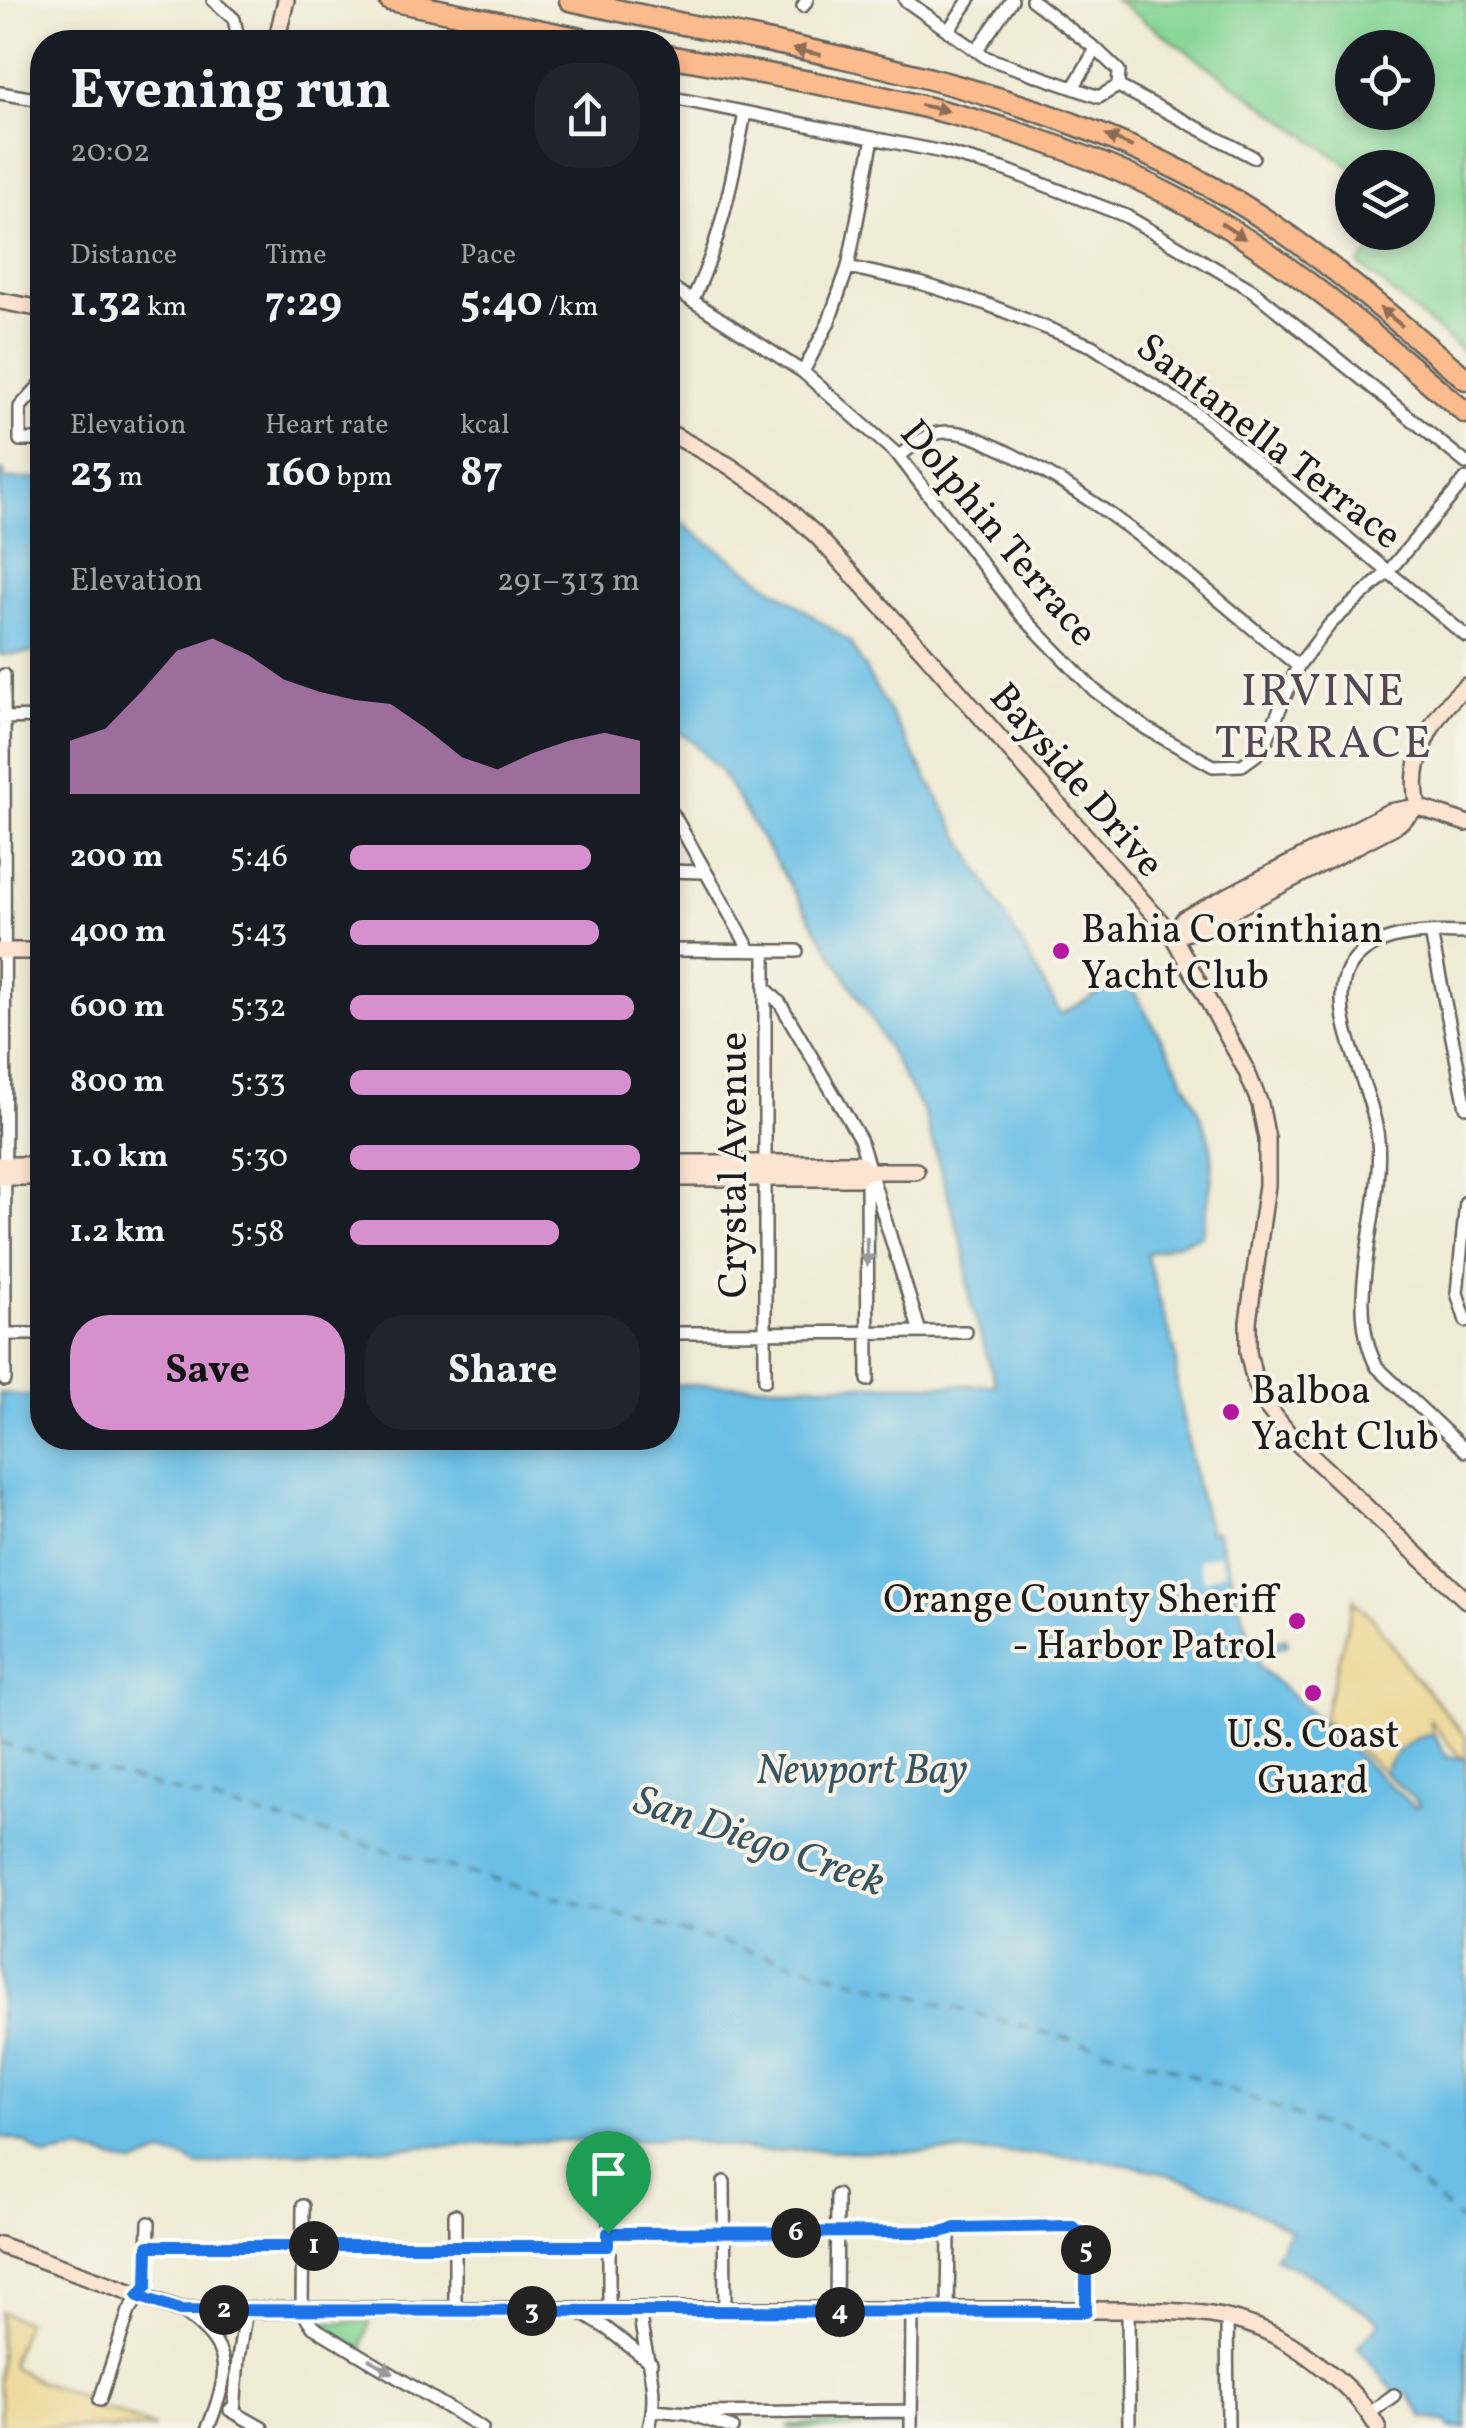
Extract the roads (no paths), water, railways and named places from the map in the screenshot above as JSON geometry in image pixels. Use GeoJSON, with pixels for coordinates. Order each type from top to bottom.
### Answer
{"type":"FeatureCollection","features":[{"type":"Feature","properties":{"kind":"highway"},"geometry":{"type":"LineString","coordinates":[[390,0],[537,30]]}},
{"type":"Feature","properties":{"kind":"highway"},"geometry":{"type":"LineString","coordinates":[[570,0],[924,76],[1052,114],[1119,141],[1180,170],[1277,228],[1466,378]]}},
{"type":"Feature","properties":{"kind":"highway"},"geometry":{"type":"LineString","coordinates":[[680,58],[952,112],[1111,166],[1186,204],[1263,250],[1466,413]]}},
{"type":"Feature","properties":{"kind":"street"},"geometry":{"type":"LineString","coordinates":[[213,0],[234,19],[236,30]]}},
{"type":"Feature","properties":{"kind":"street"},"geometry":{"type":"LineString","coordinates":[[279,30],[286,0]]}},
{"type":"Feature","properties":{"kind":"street"},"geometry":{"type":"LineString","coordinates":[[905,0],[986,58],[1098,97],[1118,86]]}},
{"type":"Feature","properties":{"kind":"street"},"geometry":{"type":"LineString","coordinates":[[948,31],[970,0]]}},
{"type":"Feature","properties":{"kind":"street"},"geometry":{"type":"LineString","coordinates":[[976,51],[1012,0]]}},
{"type":"Feature","properties":{"kind":"street"},"geometry":{"type":"LineString","coordinates":[[1032,0],[1119,71],[1118,86]]}},
{"type":"Feature","properties":{"kind":"street"},"geometry":{"type":"LineString","coordinates":[[1073,88],[1096,49]]}},
{"type":"Feature","properties":{"kind":"street"},"geometry":{"type":"LineString","coordinates":[[1118,86],[1254,156]]}},
{"type":"Feature","properties":{"kind":"street"},"geometry":{"type":"LineString","coordinates":[[0,93],[30,98]]}},
{"type":"Feature","properties":{"kind":"street"},"geometry":{"type":"LineString","coordinates":[[680,99],[1003,169],[1126,216],[1252,290],[1466,463]]}},
{"type":"Feature","properties":{"kind":"street"},"geometry":{"type":"LineString","coordinates":[[692,301],[712,259],[725,214],[745,113]]}},
{"type":"Feature","properties":{"kind":"street"},"geometry":{"type":"LineString","coordinates":[[803,372],[828,324],[848,267],[873,138]]}},
{"type":"Feature","properties":{"kind":"street","name":"Santanella Terrace"},"geometry":{"type":"LineString","coordinates":[[848,267],[986,304],[1092,346],[1196,414],[1466,636]]}},
{"type":"Feature","properties":{"kind":"street","name":"Dolphin Terrace"},"geometry":{"type":"LineString","coordinates":[[680,292],[803,372],[899,456],[1022,616],[1094,690],[1203,764],[1226,768],[1242,765],[1265,744],[1298,666]]}},
{"type":"Feature","properties":{"kind":"street"},"geometry":{"type":"LineString","coordinates":[[0,301],[30,307]]}},
{"type":"Feature","properties":{"kind":"street"},"geometry":{"type":"LineString","coordinates":[[30,396],[20,407],[20,440],[30,440]]}},
{"type":"Feature","properties":{"kind":"street"},"geometry":{"type":"LineString","coordinates":[[899,456],[928,436],[948,431],[976,438],[1026,462],[1120,520],[1298,666],[1331,623],[1388,572],[1466,479]]}},
{"type":"Feature","properties":{"kind":"street","name":"Bayside Drive"},"geometry":{"type":"LineString","coordinates":[[680,439],[772,495],[817,536],[1173,936],[1246,1070],[1260,1104],[1268,1139],[1268,1185],[1248,1322],[1248,1352],[1265,1404],[1292,1438],[1466,1600]]}},
{"type":"Feature","properties":{"kind":"street"},"geometry":{"type":"LineString","coordinates":[[4,676],[5,1380]]}},
{"type":"Feature","properties":{"kind":"street"},"geometry":{"type":"LineString","coordinates":[[1418,807],[1416,774],[1426,737],[1448,702],[1466,686]]}},
{"type":"Feature","properties":{"kind":"street"},"geometry":{"type":"LineString","coordinates":[[2,718],[30,717]]}},
{"type":"Feature","properties":{"kind":"street"},"geometry":{"type":"LineString","coordinates":[[1173,936],[1192,931],[1398,824],[1418,807]]}},
{"type":"Feature","properties":{"kind":"street"},"geometry":{"type":"LineString","coordinates":[[1418,807],[1466,823]]}},
{"type":"Feature","properties":{"kind":"street"},"geometry":{"type":"LineString","coordinates":[[680,828],[750,950]]}},
{"type":"Feature","properties":{"kind":"street"},"geometry":{"type":"LineString","coordinates":[[680,871],[703,872]]}},
{"type":"Feature","properties":{"kind":"street"},"geometry":{"type":"LineString","coordinates":[[1431,933],[1466,1107]]}},
{"type":"Feature","properties":{"kind":"street"},"geometry":{"type":"LineString","coordinates":[[1466,934],[1404,935],[1381,942],[1358,956],[1344,979],[1340,1011],[1368,1089],[1378,1132],[1380,1174],[1363,1301],[1362,1328],[1368,1349],[1377,1366],[1466,1451]]}},
{"type":"Feature","properties":{"kind":"street"},"geometry":{"type":"LineString","coordinates":[[680,950],[797,950]]}},
{"type":"Feature","properties":{"kind":"street","name":"Crystal Avenue"},"geometry":{"type":"LineString","coordinates":[[765,950],[765,1380]]}},
{"type":"Feature","properties":{"kind":"street"},"geometry":{"type":"LineString","coordinates":[[2,951],[30,951]]}},
{"type":"Feature","properties":{"kind":"street"},"geometry":{"type":"LineString","coordinates":[[765,988],[780,1003],[860,1139],[920,1332]]}},
{"type":"Feature","properties":{"kind":"street"},"geometry":{"type":"LineString","coordinates":[[680,1164],[766,1171],[858,1164],[869,1171],[916,1171]]}},
{"type":"Feature","properties":{"kind":"street"},"geometry":{"type":"LineString","coordinates":[[3,1171],[30,1167]]}},
{"type":"Feature","properties":{"kind":"street"},"geometry":{"type":"LineString","coordinates":[[3,1171],[30,1175]]}},
{"type":"Feature","properties":{"kind":"street"},"geometry":{"type":"LineString","coordinates":[[868,1380],[869,1171]]}},
{"type":"Feature","properties":{"kind":"street"},"geometry":{"type":"LineString","coordinates":[[1466,1202],[1457,1292],[1466,1321]]}},
{"type":"Feature","properties":{"kind":"street"},"geometry":{"type":"LineString","coordinates":[[680,1333],[966,1332]]}},
{"type":"Feature","properties":{"kind":"street"},"geometry":{"type":"LineString","coordinates":[[3,1334],[30,1334]]}},
{"type":"Feature","properties":{"kind":"street"},"geometry":{"type":"LineString","coordinates":[[724,2182],[725,2312]]}},
{"type":"Feature","properties":{"kind":"street"},"geometry":{"type":"LineString","coordinates":[[608,2193],[608,2311]]}},
{"type":"Feature","properties":{"kind":"street"},"geometry":{"type":"LineString","coordinates":[[836,2312],[837,2195]]}},
{"type":"Feature","properties":{"kind":"street"},"geometry":{"type":"LineString","coordinates":[[303,2206],[302,2311],[314,2327],[482,2428]]}},
{"type":"Feature","properties":{"kind":"street"},"geometry":{"type":"LineString","coordinates":[[454,2310],[455,2215]]}},
{"type":"Feature","properties":{"kind":"street"},"geometry":{"type":"LineString","coordinates":[[100,2400],[129,2311],[147,2285],[148,2223]]}},
{"type":"Feature","properties":{"kind":"street"},"geometry":{"type":"LineString","coordinates":[[148,2246],[455,2247],[725,2232],[1071,2226],[1086,2236],[1086,2312]]}},
{"type":"Feature","properties":{"kind":"street"},"geometry":{"type":"LineString","coordinates":[[948,2312],[949,2231]]}},
{"type":"Feature","properties":{"kind":"street"},"geometry":{"type":"LineString","coordinates":[[0,2245],[180,2310],[205,2328],[224,2355],[226,2370],[208,2428]]}},
{"type":"Feature","properties":{"kind":"street"},"geometry":{"type":"LineString","coordinates":[[180,2310],[1177,2311],[1227,2317],[1278,2334],[1341,2381],[1374,2420],[1394,2395]]}},
{"type":"Feature","properties":{"kind":"street"},"geometry":{"type":"LineString","coordinates":[[234,2412],[246,2310]]}},
{"type":"Feature","properties":{"kind":"street"},"geometry":{"type":"LineString","coordinates":[[1128,2310],[1129,2428]]}},
{"type":"Feature","properties":{"kind":"street"},"geometry":{"type":"LineString","coordinates":[[578,2311],[651,2363]]}},
{"type":"Feature","properties":{"kind":"street"},"geometry":{"type":"LineString","coordinates":[[640,2311],[651,2363],[654,2410],[649,2428]]}},
{"type":"Feature","properties":{"kind":"street"},"geometry":{"type":"LineString","coordinates":[[911,2428],[912,2312]]}},
{"type":"Feature","properties":{"kind":"street"},"geometry":{"type":"LineString","coordinates":[[1227,2317],[1228,2428]]}},
{"type":"Feature","properties":{"kind":"street"},"geometry":{"type":"LineString","coordinates":[[218,2403],[262,2428]]}},
{"type":"Feature","properties":{"kind":"street"},"geometry":{"type":"LineString","coordinates":[[654,2410],[687,2414],[911,2411]]}},
{"type":"Feature","properties":{"kind":"street"},"geometry":{"type":"LineString","coordinates":[[687,2414],[732,2428]]}},
{"type":"Feature","properties":{"kind":"water"},"geometry":{"type":"Polygon","coordinates":[[[0,471],[4,471],[4,479],[30,479],[30,653],[0,655],[0,471]]]}},
{"type":"Feature","properties":{"kind":"water","name":"Newport Bay"},"geometry":{"type":"Polygon","coordinates":[[[680,522],[850,642],[1061,1014],[1126,978],[1196,1104],[1212,1154],[1202,1235],[1146,1254],[1176,1355],[1177,1390],[1210,1532],[1217,1531],[1253,1647],[1286,1638],[1288,1645],[1257,1655],[1260,1667],[1415,1808],[1419,1804],[1384,1772],[1398,1752],[1418,1738],[1434,1735],[1447,1757],[1466,1759],[1466,2428],[1450,2428],[1446,2421],[1424,2418],[1407,2393],[1399,2398],[1358,2347],[1380,2322],[1322,2282],[1274,2257],[1291,2230],[1206,2188],[1152,2170],[1066,2156],[802,2149],[762,2152],[678,2139],[266,2154],[199,2166],[184,2158],[160,2154],[135,2165],[80,2150],[46,2157],[26,2143],[0,2137],[0,1393],[30,1396],[30,1450],[680,1450],[680,1385],[996,1385],[970,1301],[965,1254],[924,1114],[865,1008],[721,772],[680,733],[680,522]]]}},
{"type":"Feature","properties":{"kind":"place","name":"Bahia Corinthian Yacht Club"},"geometry":{"type":"Point","coordinates":[1061,951]}},
{"type":"Feature","properties":{"kind":"place","name":"Balboa Yacht Club"},"geometry":{"type":"Point","coordinates":[1231,1412]}},
{"type":"Feature","properties":{"kind":"place","name":"Orange County Sheriff - Harbor Patrol"},"geometry":{"type":"Point","coordinates":[1297,1621]}},
{"type":"Feature","properties":{"kind":"place","name":"U.S. Coast Guard"},"geometry":{"type":"Point","coordinates":[1313,1693]}},
{"type":"Feature","properties":{"kind":"district","name":"IRVINE TERRACE"},"geometry":{"type":"Point","coordinates":[1324,715]}},
{"type":"Feature","properties":{"kind":"water label","name":"San Diego Creek"},"geometry":{"type":"Point","coordinates":[760,1839]}}]}
